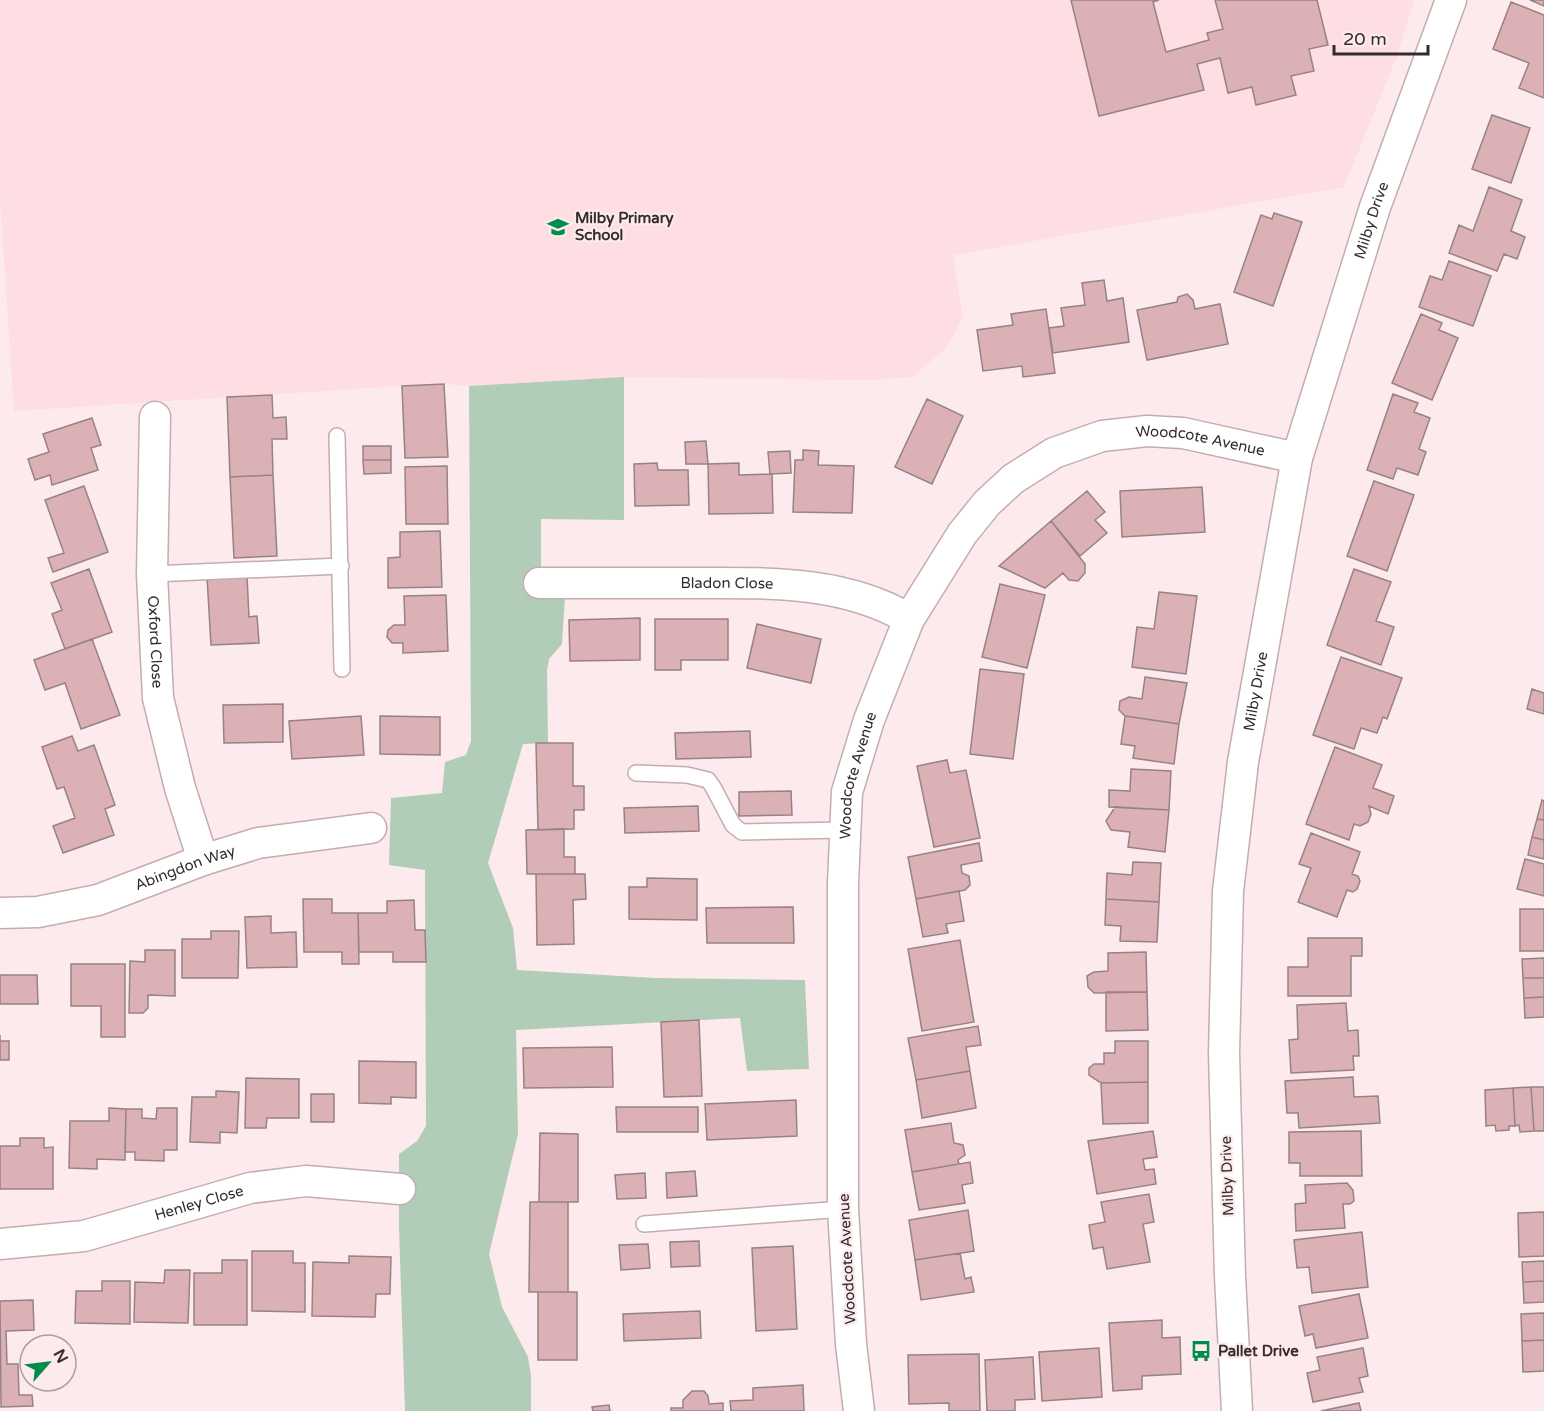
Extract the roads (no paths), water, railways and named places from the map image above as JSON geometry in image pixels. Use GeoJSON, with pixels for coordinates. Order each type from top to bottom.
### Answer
{"type":"FeatureCollection","features":[{"type":"Feature","properties":{"kind":"street","name":"Milby Drive"},"geometry":{"type":"LineString","coordinates":[[1237,1411],[1230,1276],[1224,1053],[1228,891],[1243,762],[1297,458],[1375,207],[1451,0]]}},
{"type":"Feature","properties":{"kind":"street","name":"Oxford Close"},"geometry":{"type":"LineString","coordinates":[[156,417],[152,574],[158,698],[180,788],[203,860]]}},
{"type":"Feature","properties":{"kind":"street","name":"Woodcote Avenue"},"geometry":{"type":"LineString","coordinates":[[859,1411],[851,1344],[843,1209],[843,883],[847,792],[869,720],[909,619],[962,534],[987,503],[1012,479],[1054,453],[1102,436],[1147,431],[1183,433],[1297,458]]}},
{"type":"Feature","properties":{"kind":"street","name":"Bladon Close"},"geometry":{"type":"LineString","coordinates":[[539,583],[774,583],[849,593],[892,609],[909,619]]}},
{"type":"Feature","properties":{"kind":"street","name":"Abingdon Way"},"geometry":{"type":"LineString","coordinates":[[0,913],[38,912],[98,900],[203,860],[258,843],[371,828]]}},
{"type":"Feature","properties":{"kind":"street","name":"Henley Close"},"geometry":{"type":"LineString","coordinates":[[0,1244],[84,1236],[250,1188],[306,1180],[400,1190]]}},
{"type":"Feature","properties":{"kind":"lane"},"geometry":{"type":"LineString","coordinates":[[338,436],[342,669]]}},
{"type":"Feature","properties":{"kind":"lane"},"geometry":{"type":"LineString","coordinates":[[152,574],[340,566]]}},
{"type":"Feature","properties":{"kind":"lane"},"geometry":{"type":"LineString","coordinates":[[636,773],[687,775],[708,780],[733,825],[742,831],[846,831]]}},
{"type":"Feature","properties":{"kind":"lane"},"geometry":{"type":"LineString","coordinates":[[644,1224],[843,1209]]}},
{"type":"Feature","properties":{"kind":"place","name":"Milby Primary School"},"geometry":{"type":"Point","coordinates":[558,227]}},
{"type":"Feature","properties":{"kind":"place","name":"Pallet Drive"},"geometry":{"type":"Point","coordinates":[1201,1351]}}]}
